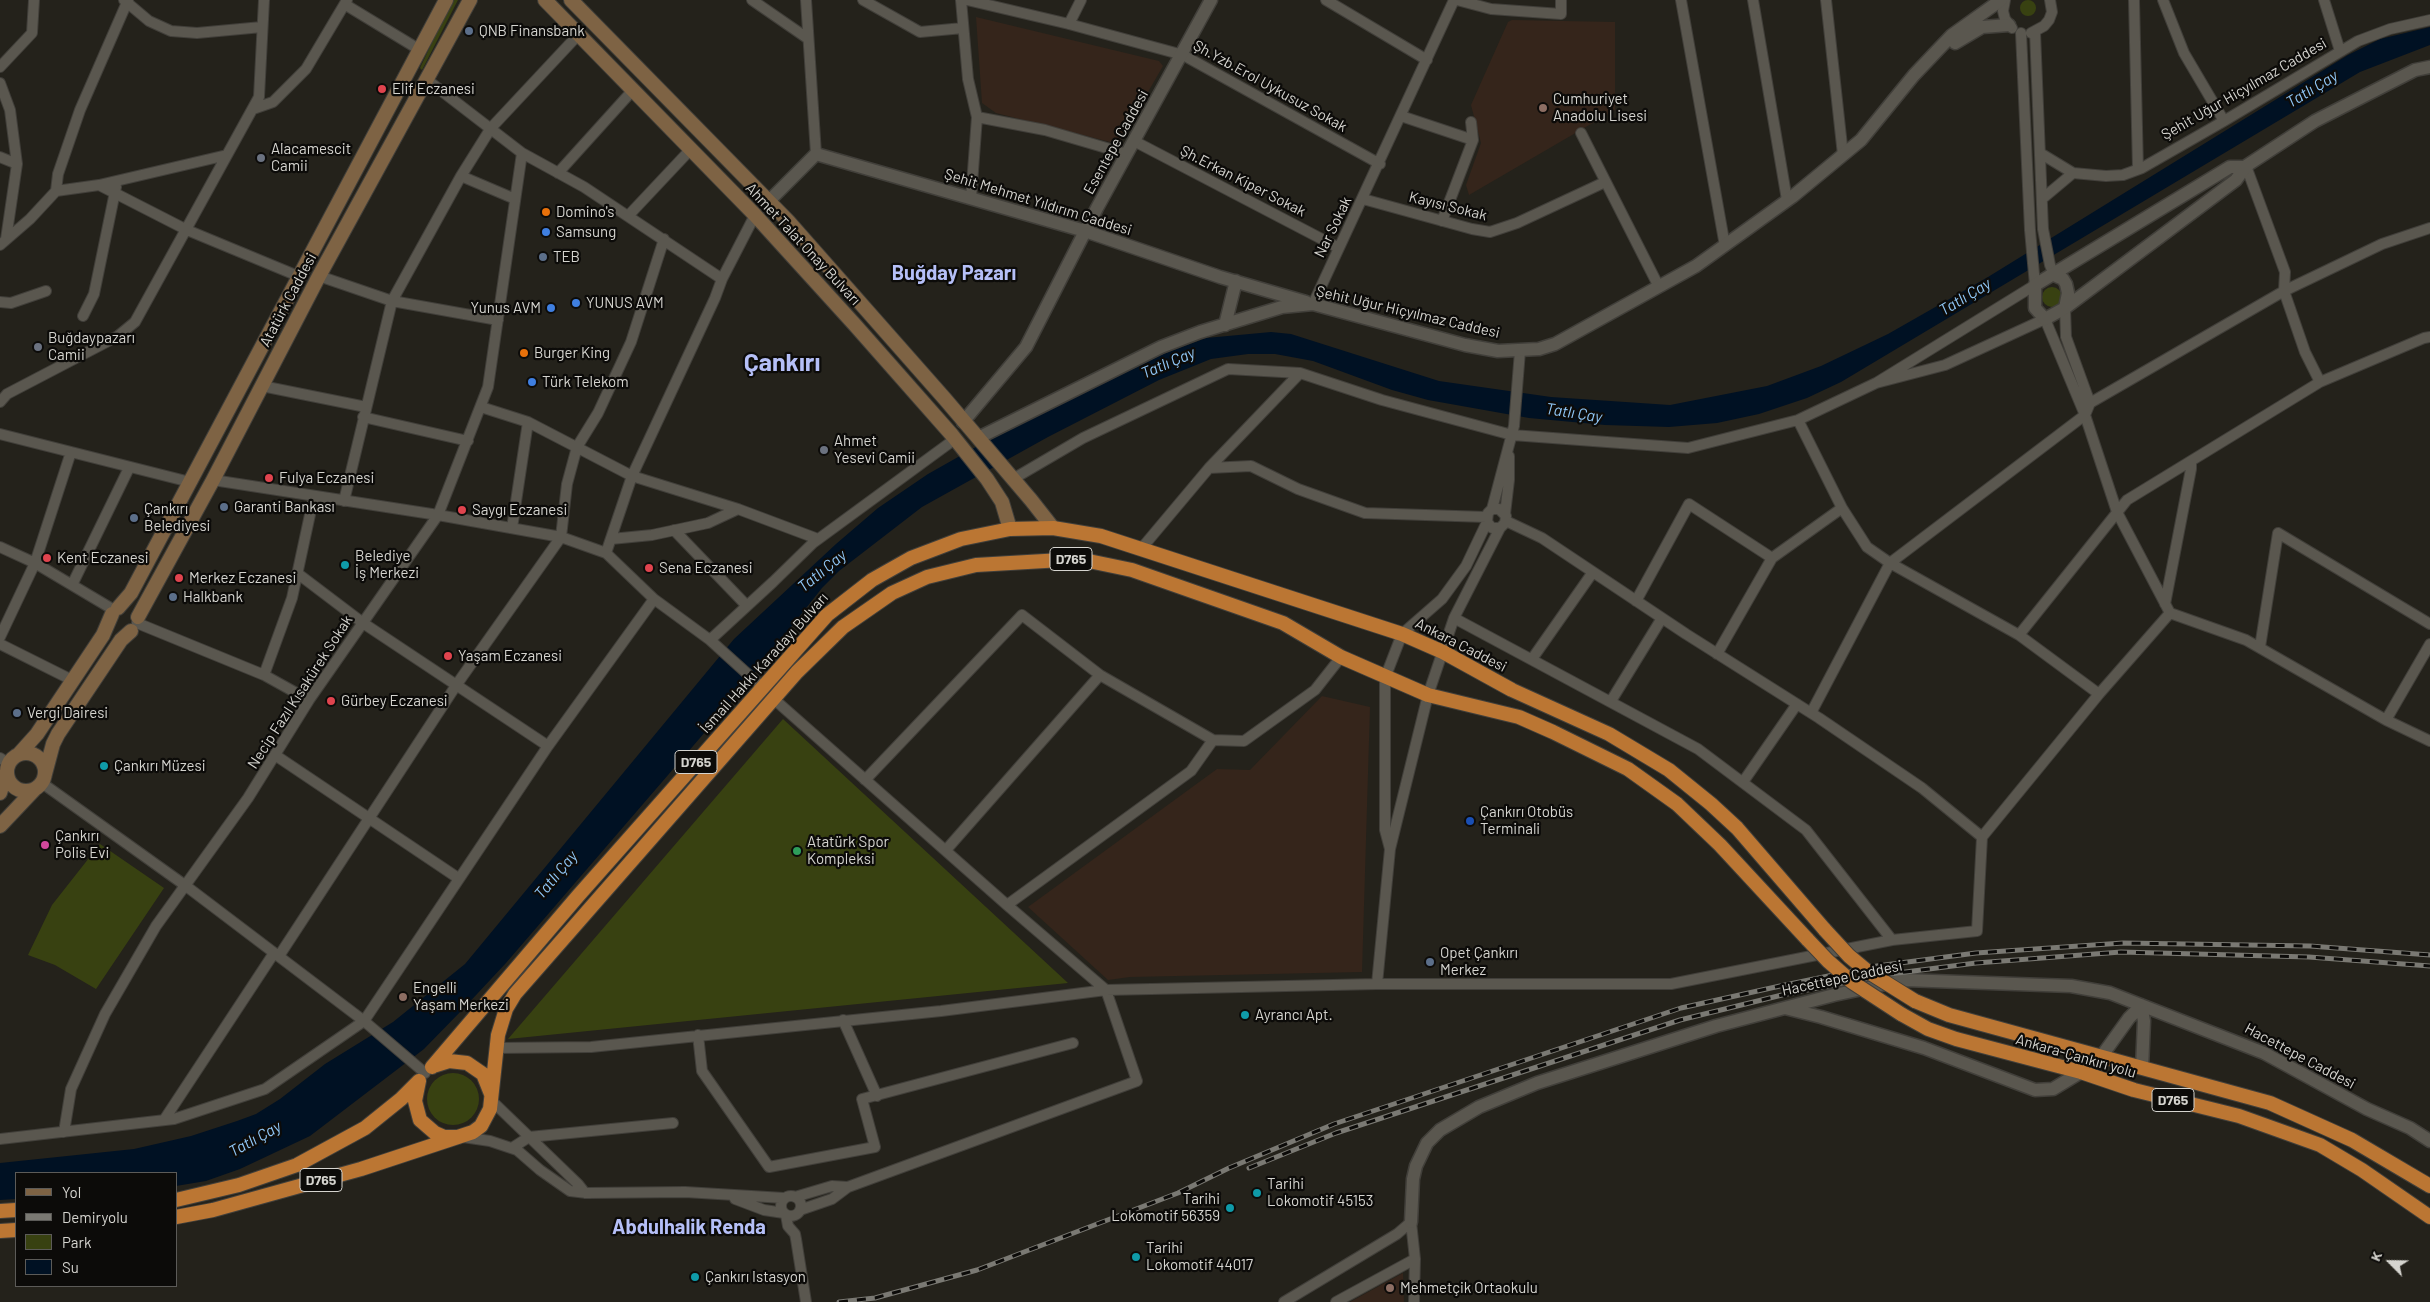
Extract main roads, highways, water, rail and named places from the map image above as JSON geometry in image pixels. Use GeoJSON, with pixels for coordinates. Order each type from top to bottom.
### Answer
{"type":"FeatureCollection","features":[{"type":"Feature","properties":{"kind":"highway","name":"Ankara Caddesi"},"geometry":{"type":"LineString","coordinates":[[1010,529],[1053,528],[1101,536],[1402,634],[1443,652],[1512,690],[1609,734],[1676,775],[1737,828],[1825,930],[1860,965],[1881,981],[1915,1001]]}},
{"type":"Feature","properties":{"kind":"highway","name":"İsmail Hakkı Karadayı Bulvarı"},"geometry":{"type":"LineString","coordinates":[[178,1200],[239,1185],[297,1166],[366,1128],[402,1099],[759,683],[827,615],[872,580],[931,549],[976,535],[1010,529]]}},
{"type":"Feature","properties":{"kind":"highway","name":"Ankara-Çankırı yolu"},"geometry":{"type":"LineString","coordinates":[[492,1101],[496,1048],[504,1016],[515,994],[824,644],[862,613],[892,593],[913,582],[944,572],[976,565],[1017,561],[1078,559],[1132,570],[1283,623],[1341,657],[1385,678],[1428,695],[1519,717],[1586,747],[1647,781],[1702,826],[1828,962],[1852,982],[1901,1014],[1928,1029],[1956,1039],[2081,1072],[2134,1090],[2239,1116],[2320,1144],[2362,1170],[2430,1218]]}},
{"type":"Feature","properties":{"kind":"highway","name":"Ankara-Çankırı yolu"},"geometry":{"type":"LineString","coordinates":[[1915,1001],[1950,1014],[2270,1103],[2352,1140],[2430,1186]]}},
{"type":"Feature","properties":{"kind":"highway"},"geometry":{"type":"LineString","coordinates":[[458,1061],[476,1068],[488,1082],[492,1101],[487,1118],[481,1126],[464,1137],[444,1137],[435,1133],[420,1120],[414,1100],[425,1074],[440,1063],[458,1061]]}},
{"type":"Feature","properties":{"kind":"highway","name":"D765"},"geometry":{"type":"LineString","coordinates":[[178,1217],[213,1210],[361,1169],[464,1137]]}},
{"type":"Feature","properties":{"kind":"highway"},"geometry":{"type":"LineString","coordinates":[[0,1211],[15,1210]]}},
{"type":"Feature","properties":{"kind":"highway"},"geometry":{"type":"LineString","coordinates":[[0,1231],[15,1230]]}},
{"type":"Feature","properties":{"kind":"main road","name":"Atatürk Caddesi"},"geometry":{"type":"LineString","coordinates":[[19,754],[37,734],[103,635],[115,611],[131,593],[446,0]]}},
{"type":"Feature","properties":{"kind":"main road","name":"Atatürk Caddesi"},"geometry":{"type":"LineString","coordinates":[[0,826],[41,782],[58,734],[118,645],[135,624],[320,276],[470,0]]}},
{"type":"Feature","properties":{"kind":"main road","name":"Ahmet Talat Onay Bulvarı"},"geometry":{"type":"LineString","coordinates":[[545,0],[755,214],[955,439],[987,479],[1002,502],[1010,529]]}},
{"type":"Feature","properties":{"kind":"main road","name":"Ahmet Talat Onay Bulvarı"},"geometry":{"type":"LineString","coordinates":[[571,0],[769,201],[859,300],[1053,528]]}},
{"type":"Feature","properties":{"kind":"main road"},"geometry":{"type":"LineString","coordinates":[[128,606],[135,610],[135,624],[118,630],[112,623],[115,611],[128,606]]}},
{"type":"Feature","properties":{"kind":"main road"},"geometry":{"type":"LineString","coordinates":[[0,794],[5,764],[19,754],[29,753],[38,757],[44,764],[41,782],[24,791],[15,788],[8,779],[5,764]]}},
{"type":"Feature","properties":{"kind":"water","name":"Tatlı Çay"},"geometry":{"type":"Polygon","coordinates":[[[2430,27],[2430,45],[2360,72],[1841,382],[1807,398],[1759,414],[1717,423],[1669,427],[1605,425],[1529,418],[1428,400],[1392,390],[1313,361],[1275,354],[1248,354],[1211,359],[1159,380],[1048,437],[922,507],[839,571],[822,588],[737,695],[506,963],[463,1009],[424,1049],[310,1136],[240,1169],[206,1181],[178,1186],[178,1172],[15,1172],[15,1199],[0,1200],[0,1163],[134,1149],[191,1136],[237,1121],[256,1114],[280,1099],[325,1064],[393,1022],[465,964],[734,639],[836,544],[878,508],[928,474],[990,439],[1161,355],[1206,338],[1271,332],[1291,334],[1439,381],[1551,397],[1670,405],[1767,386],[1821,366],[1888,334],[1988,277],[2348,55],[2380,39],[2430,27]]]}},
{"type":"Feature","properties":{"kind":"railway"},"geometry":{"type":"LineString","coordinates":[[839,1302],[875,1298],[977,1270],[1178,1193],[1229,1168],[1334,1124],[1681,1008],[1780,986],[1877,966],[1976,953],[2123,943],[2310,946],[2430,955]]}},
{"type":"Feature","properties":{"kind":"railway"},"geometry":{"type":"LineString","coordinates":[[1249,1168],[1336,1133],[1680,1020],[1782,995],[1882,975],[1976,963],[2121,952],[2309,957],[2430,966]]}},
{"type":"Feature","properties":{"kind":"place","name":"QNB Finansbank"},"geometry":{"type":"Point","coordinates":[469,31]}},
{"type":"Feature","properties":{"kind":"place","name":"Elif Eczanesi"},"geometry":{"type":"Point","coordinates":[382,89]}},
{"type":"Feature","properties":{"kind":"place","name":"Cumhuriyet Anadolu Lisesi"},"geometry":{"type":"Point","coordinates":[1543,108]}},
{"type":"Feature","properties":{"kind":"place","name":"Alacamescit Camii"},"geometry":{"type":"Point","coordinates":[261,158]}},
{"type":"Feature","properties":{"kind":"place","name":"Domino's"},"geometry":{"type":"Point","coordinates":[546,212]}},
{"type":"Feature","properties":{"kind":"place","name":"Samsung"},"geometry":{"type":"Point","coordinates":[546,232]}},
{"type":"Feature","properties":{"kind":"place","name":"TEB"},"geometry":{"type":"Point","coordinates":[543,257]}},
{"type":"Feature","properties":{"kind":"place","name":"YUNUS AVM"},"geometry":{"type":"Point","coordinates":[576,303]}},
{"type":"Feature","properties":{"kind":"place","name":"Yunus AVM"},"geometry":{"type":"Point","coordinates":[551,308]}},
{"type":"Feature","properties":{"kind":"place","name":"Buğdaypazarı Camii"},"geometry":{"type":"Point","coordinates":[38,347]}},
{"type":"Feature","properties":{"kind":"place","name":"Burger King"},"geometry":{"type":"Point","coordinates":[524,353]}},
{"type":"Feature","properties":{"kind":"place","name":"Türk Telekom"},"geometry":{"type":"Point","coordinates":[532,382]}},
{"type":"Feature","properties":{"kind":"place","name":"Ahmet Yesevi Camii"},"geometry":{"type":"Point","coordinates":[824,450]}},
{"type":"Feature","properties":{"kind":"place","name":"Fulya Eczanesi"},"geometry":{"type":"Point","coordinates":[269,478]}},
{"type":"Feature","properties":{"kind":"place","name":"Garanti Bankası"},"geometry":{"type":"Point","coordinates":[224,507]}},
{"type":"Feature","properties":{"kind":"place","name":"Saygı Eczanesi"},"geometry":{"type":"Point","coordinates":[462,510]}},
{"type":"Feature","properties":{"kind":"place","name":"Çankırı Belediyesi"},"geometry":{"type":"Point","coordinates":[134,518]}},
{"type":"Feature","properties":{"kind":"place","name":"Kent Eczanesi"},"geometry":{"type":"Point","coordinates":[47,558]}},
{"type":"Feature","properties":{"kind":"place","name":"Belediye İş Merkezi"},"geometry":{"type":"Point","coordinates":[345,565]}},
{"type":"Feature","properties":{"kind":"place","name":"Sena Eczanesi"},"geometry":{"type":"Point","coordinates":[649,568]}},
{"type":"Feature","properties":{"kind":"place","name":"Merkez Eczanesi"},"geometry":{"type":"Point","coordinates":[179,578]}},
{"type":"Feature","properties":{"kind":"place","name":"Halkbank"},"geometry":{"type":"Point","coordinates":[173,597]}},
{"type":"Feature","properties":{"kind":"place","name":"Yaşam Eczanesi"},"geometry":{"type":"Point","coordinates":[448,656]}},
{"type":"Feature","properties":{"kind":"place","name":"Gürbey Eczanesi"},"geometry":{"type":"Point","coordinates":[331,701]}},
{"type":"Feature","properties":{"kind":"place","name":"Vergi Dairesi"},"geometry":{"type":"Point","coordinates":[17,713]}},
{"type":"Feature","properties":{"kind":"place","name":"Çankırı Müzesi"},"geometry":{"type":"Point","coordinates":[104,766]}},
{"type":"Feature","properties":{"kind":"place","name":"Çankırı Otobüs Terminali"},"geometry":{"type":"Point","coordinates":[1470,821]}},
{"type":"Feature","properties":{"kind":"place","name":"Çankırı Polis Evi"},"geometry":{"type":"Point","coordinates":[45,845]}},
{"type":"Feature","properties":{"kind":"place","name":"Atatürk Spor Kompleksi"},"geometry":{"type":"Point","coordinates":[797,851]}},
{"type":"Feature","properties":{"kind":"place","name":"Opet Çankırı Merkez"},"geometry":{"type":"Point","coordinates":[1430,962]}},
{"type":"Feature","properties":{"kind":"place","name":"Engelli Yaşam Merkezi"},"geometry":{"type":"Point","coordinates":[403,997]}},
{"type":"Feature","properties":{"kind":"place","name":"Ayrancı Apt."},"geometry":{"type":"Point","coordinates":[1245,1015]}},
{"type":"Feature","properties":{"kind":"place","name":"Tarihi Lokomotif 45153"},"geometry":{"type":"Point","coordinates":[1257,1193]}},
{"type":"Feature","properties":{"kind":"place","name":"Tarihi Lokomotif 56359"},"geometry":{"type":"Point","coordinates":[1230,1208]}},
{"type":"Feature","properties":{"kind":"place","name":"Tarihi Lokomotif 44017"},"geometry":{"type":"Point","coordinates":[1136,1257]}},
{"type":"Feature","properties":{"kind":"place","name":"Çankırı Istasyon"},"geometry":{"type":"Point","coordinates":[695,1277]}},
{"type":"Feature","properties":{"kind":"place","name":"Mehmetçik Ortaokulu"},"geometry":{"type":"Point","coordinates":[1390,1288]}},
{"type":"Feature","properties":{"kind":"district","name":"Buğday Pazarı"},"geometry":{"type":"Point","coordinates":[954,273]}},
{"type":"Feature","properties":{"kind":"district","name":"Çankırı"},"geometry":{"type":"Point","coordinates":[782,363]}},
{"type":"Feature","properties":{"kind":"district","name":"Abdulhalik Renda"},"geometry":{"type":"Point","coordinates":[689,1227]}}]}
